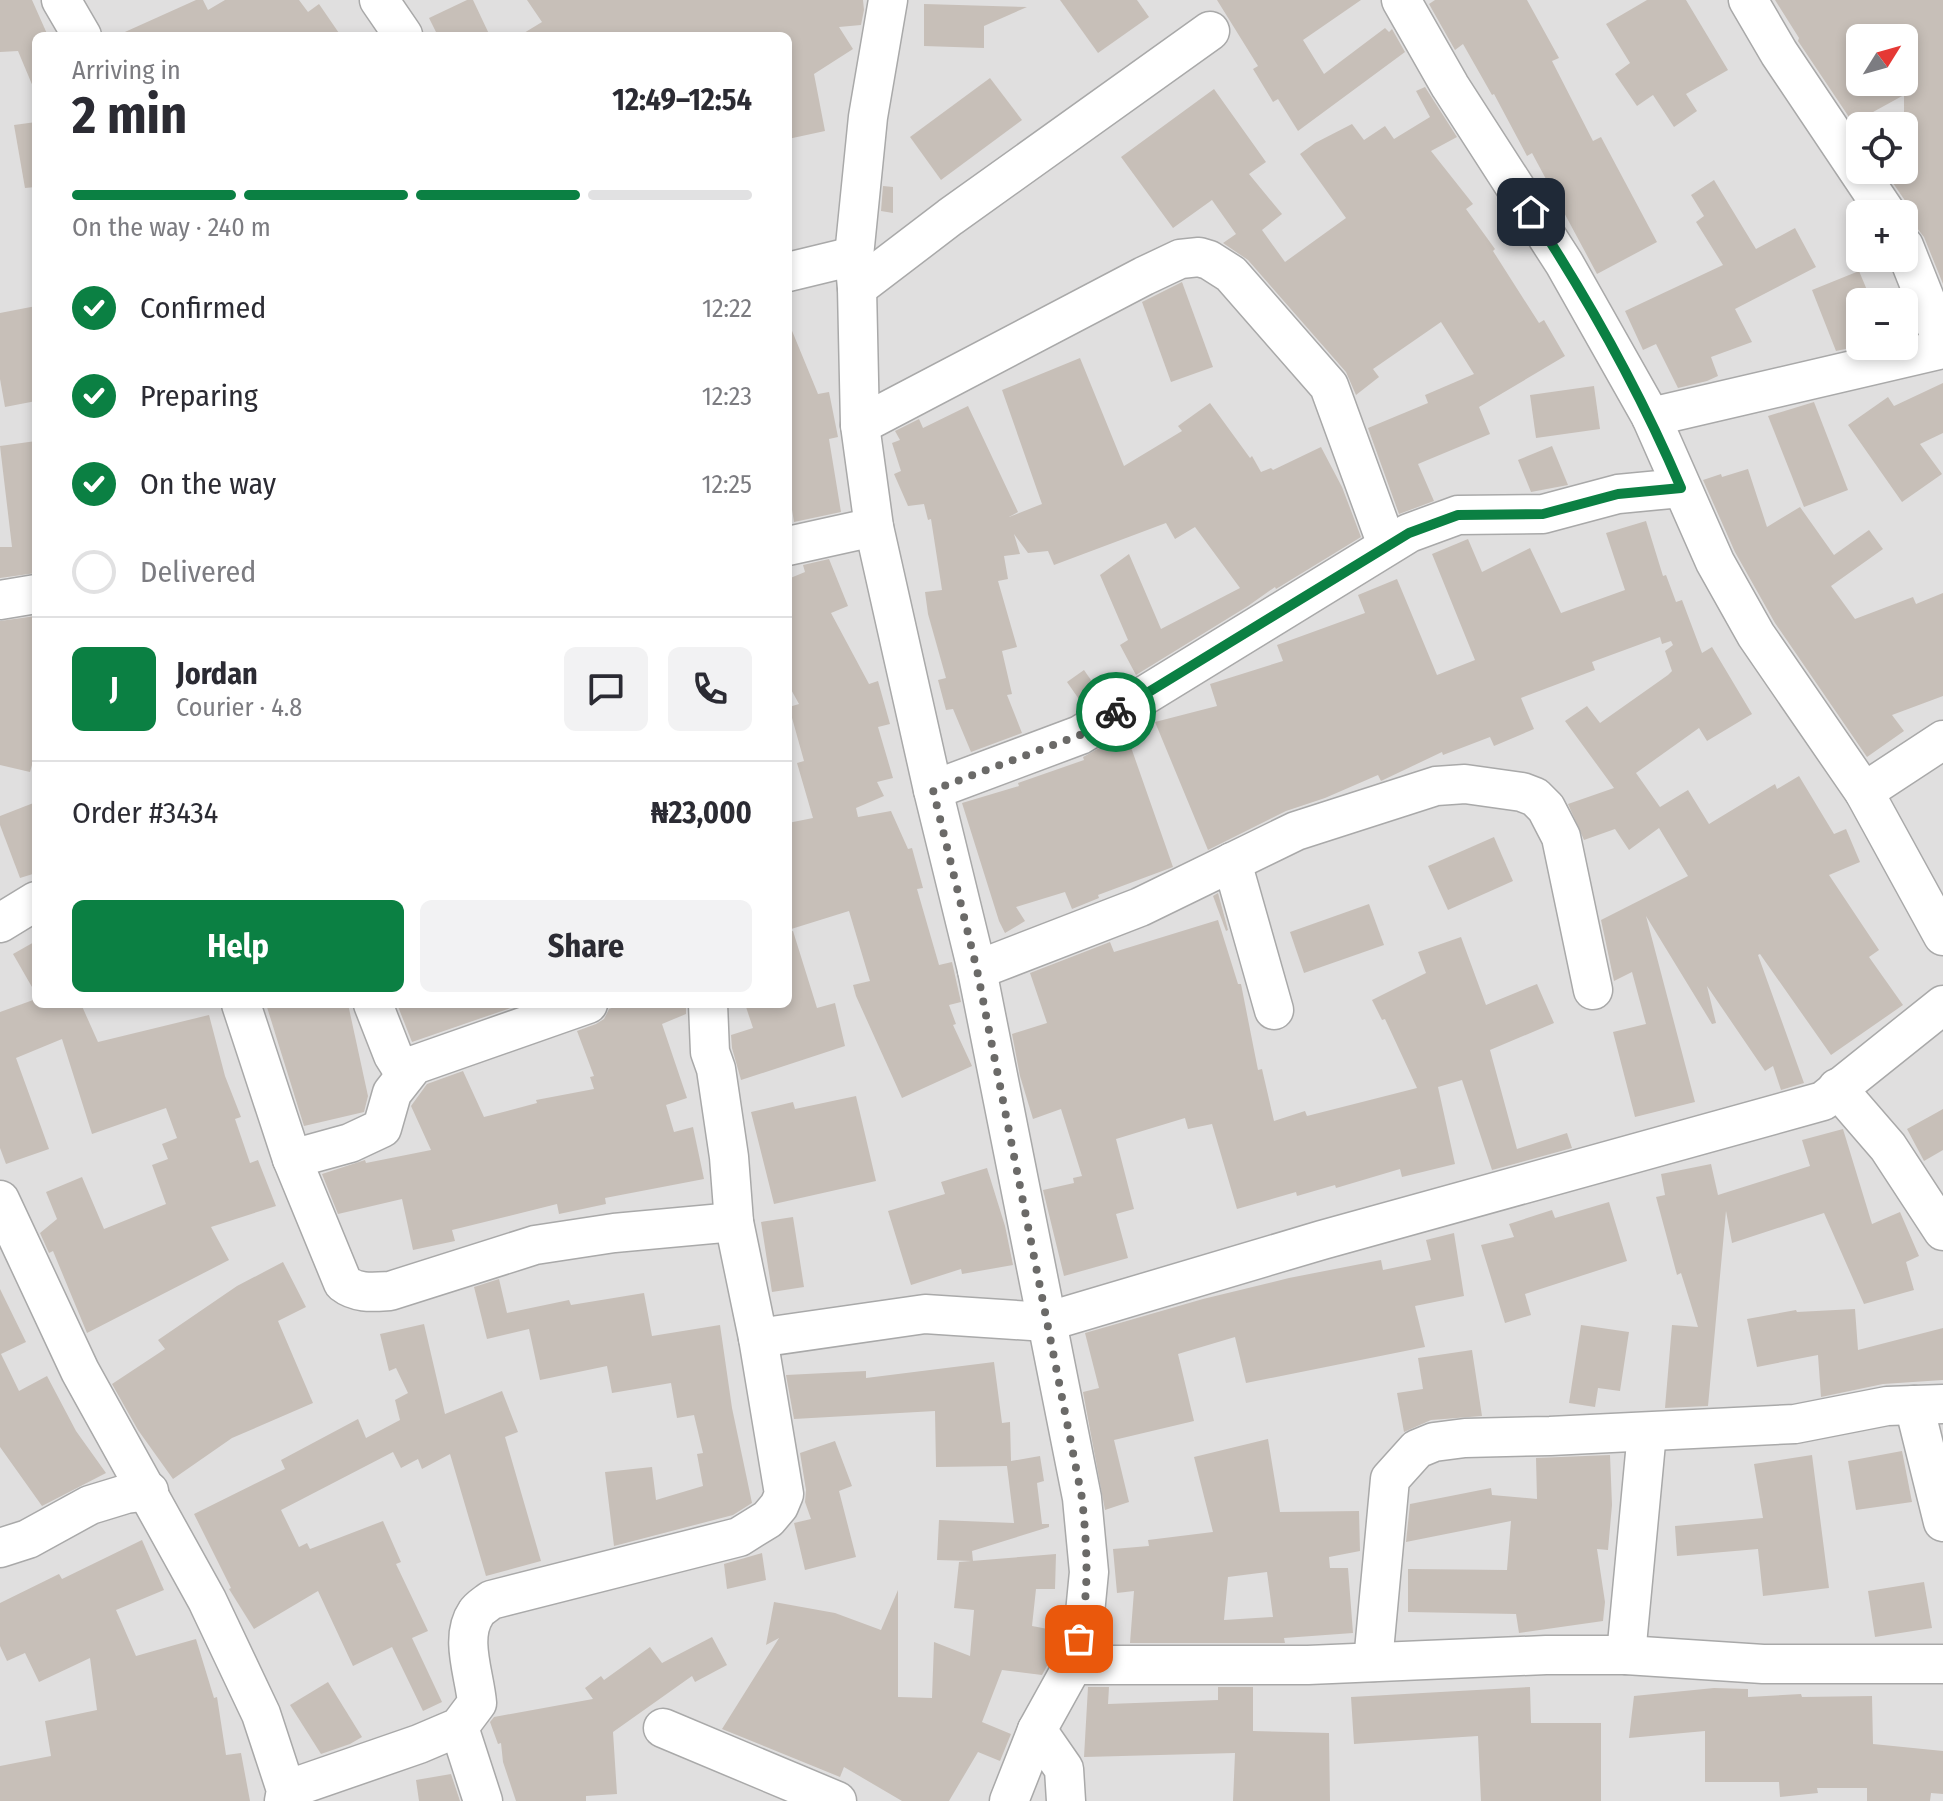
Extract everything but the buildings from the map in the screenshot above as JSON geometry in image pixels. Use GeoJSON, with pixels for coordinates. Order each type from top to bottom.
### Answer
{"type":"FeatureCollection","features":[{"type":"Feature","properties":{"kind":"street"},"geometry":{"type":"LineString","coordinates":[[61,0],[80,32]]}},
{"type":"Feature","properties":{"kind":"street"},"geometry":{"type":"LineString","coordinates":[[379,0],[401,32]]}},
{"type":"Feature","properties":{"kind":"street"},"geometry":{"type":"LineString","coordinates":[[888,0],[868,117],[856,272],[860,425],[874,527],[977,970],[1082,1498],[1088,1557],[1085,1613],[1073,1665],[1037,1730],[1009,1801]]}},
{"type":"Feature","properties":{"kind":"street"},"geometry":{"type":"LineString","coordinates":[[1401,0],[1450,86],[1564,263],[1651,417],[1715,562],[1756,635],[1864,792],[1943,936]]}},
{"type":"Feature","properties":{"kind":"street"},"geometry":{"type":"LineString","coordinates":[[1748,0],[1779,53],[1878,200]]}},
{"type":"Feature","properties":{"kind":"street"},"geometry":{"type":"LineString","coordinates":[[792,272],[856,272],[950,217],[1210,31]]}},
{"type":"Feature","properties":{"kind":"street"},"geometry":{"type":"LineString","coordinates":[[860,425],[1144,276],[1180,259],[1199,257],[1231,274],[1329,386],[1387,545]]}},
{"type":"Feature","properties":{"kind":"street"},"geometry":{"type":"LineString","coordinates":[[1651,417],[1943,346],[1914,272]]}},
{"type":"Feature","properties":{"kind":"street"},"geometry":{"type":"LineString","coordinates":[[933,790],[1080,735],[1409,533],[1458,515],[1543,514],[1618,494],[1681,488]]}},
{"type":"Feature","properties":{"kind":"street"},"geometry":{"type":"LineString","coordinates":[[792,545],[874,527]]}},
{"type":"Feature","properties":{"kind":"street"},"geometry":{"type":"LineString","coordinates":[[0,600],[32,595]]}},
{"type":"Feature","properties":{"kind":"street"},"geometry":{"type":"LineString","coordinates":[[1864,792],[1943,740]]}},
{"type":"Feature","properties":{"kind":"street"},"geometry":{"type":"LineString","coordinates":[[977,970],[1140,907],[1296,831],[1436,786],[1465,784],[1522,792],[1535,797],[1546,808],[1561,837],[1593,990]]}},
{"type":"Feature","properties":{"kind":"street"},"geometry":{"type":"LineString","coordinates":[[1232,862],[1274,1010]]}},
{"type":"Feature","properties":{"kind":"street"},"geometry":{"type":"LineString","coordinates":[[0,923],[32,903]]}},
{"type":"Feature","properties":{"kind":"street"},"geometry":{"type":"LineString","coordinates":[[758,1338],[925,1314],[1046,1322],[1322,1240],[1823,1101],[1943,1005]]}},
{"type":"Feature","properties":{"kind":"street"},"geometry":{"type":"LineString","coordinates":[[242,1008],[292,1159],[343,1283],[351,1289],[368,1293],[390,1291],[535,1245],[614,1233],[734,1222]]}},
{"type":"Feature","properties":{"kind":"street"},"geometry":{"type":"LineString","coordinates":[[375,1008],[393,1055],[405,1074]]}},
{"type":"Feature","properties":{"kind":"street"},"geometry":{"type":"LineString","coordinates":[[292,1159],[350,1143],[382,1128],[392,1093],[414,1065],[565,1008]]}},
{"type":"Feature","properties":{"kind":"street"},"geometry":{"type":"LineString","coordinates":[[0,1200],[80,1371],[207,1600],[254,1700],[285,1796],[459,1727],[477,1703],[468,1647],[472,1624],[476,1612],[491,1600],[739,1537],[768,1519],[779,1506],[784,1494],[781,1467],[734,1222],[729,1157],[716,1069],[710,1052],[708,1008]]}},
{"type":"Feature","properties":{"kind":"street"},"geometry":{"type":"LineString","coordinates":[[1837,1088],[1888,1147],[1943,1231]]}},
{"type":"Feature","properties":{"kind":"street"},"geometry":{"type":"LineString","coordinates":[[1373,1662],[1390,1479],[1417,1449],[1434,1442],[1465,1438],[1795,1424],[1887,1406],[1928,1405],[1943,1522]]}},
{"type":"Feature","properties":{"kind":"street"},"geometry":{"type":"LineString","coordinates":[[1626,1655],[1647,1432]]}},
{"type":"Feature","properties":{"kind":"street"},"geometry":{"type":"LineString","coordinates":[[0,1548],[28,1539],[90,1505],[149,1491]]}},
{"type":"Feature","properties":{"kind":"street"},"geometry":{"type":"LineString","coordinates":[[1073,1665],[1373,1662],[1546,1655],[1626,1655],[1763,1664],[1943,1664]]}},
{"type":"Feature","properties":{"kind":"street"},"geometry":{"type":"LineString","coordinates":[[459,1727],[483,1801]]}},
{"type":"Feature","properties":{"kind":"street"},"geometry":{"type":"LineString","coordinates":[[663,1728],[837,1801]]}},
{"type":"Feature","properties":{"kind":"street"},"geometry":{"type":"LineString","coordinates":[[1037,1730],[1064,1769],[1066,1801]]}},
{"type":"Feature","properties":{"kind":"shaded area"},"geometry":{"type":"Polygon","coordinates":[[[0,0],[1943,0],[1943,1801],[0,1801],[0,0]]]}},
{"type":"Feature","properties":{"kind":"way so far"},"geometry":{"type":"LineString","coordinates":[[1079,1639],[1089,1572],[1082,1498],[977,970],[933,790],[1080,735],[1116,712]]}},
{"type":"Feature","properties":{"kind":"route"},"geometry":{"type":"LineString","coordinates":[[1116,712],[1409,533],[1458,515],[1543,514],[1618,494],[1681,488],[1651,417],[1564,263],[1531,212]]}}]}
